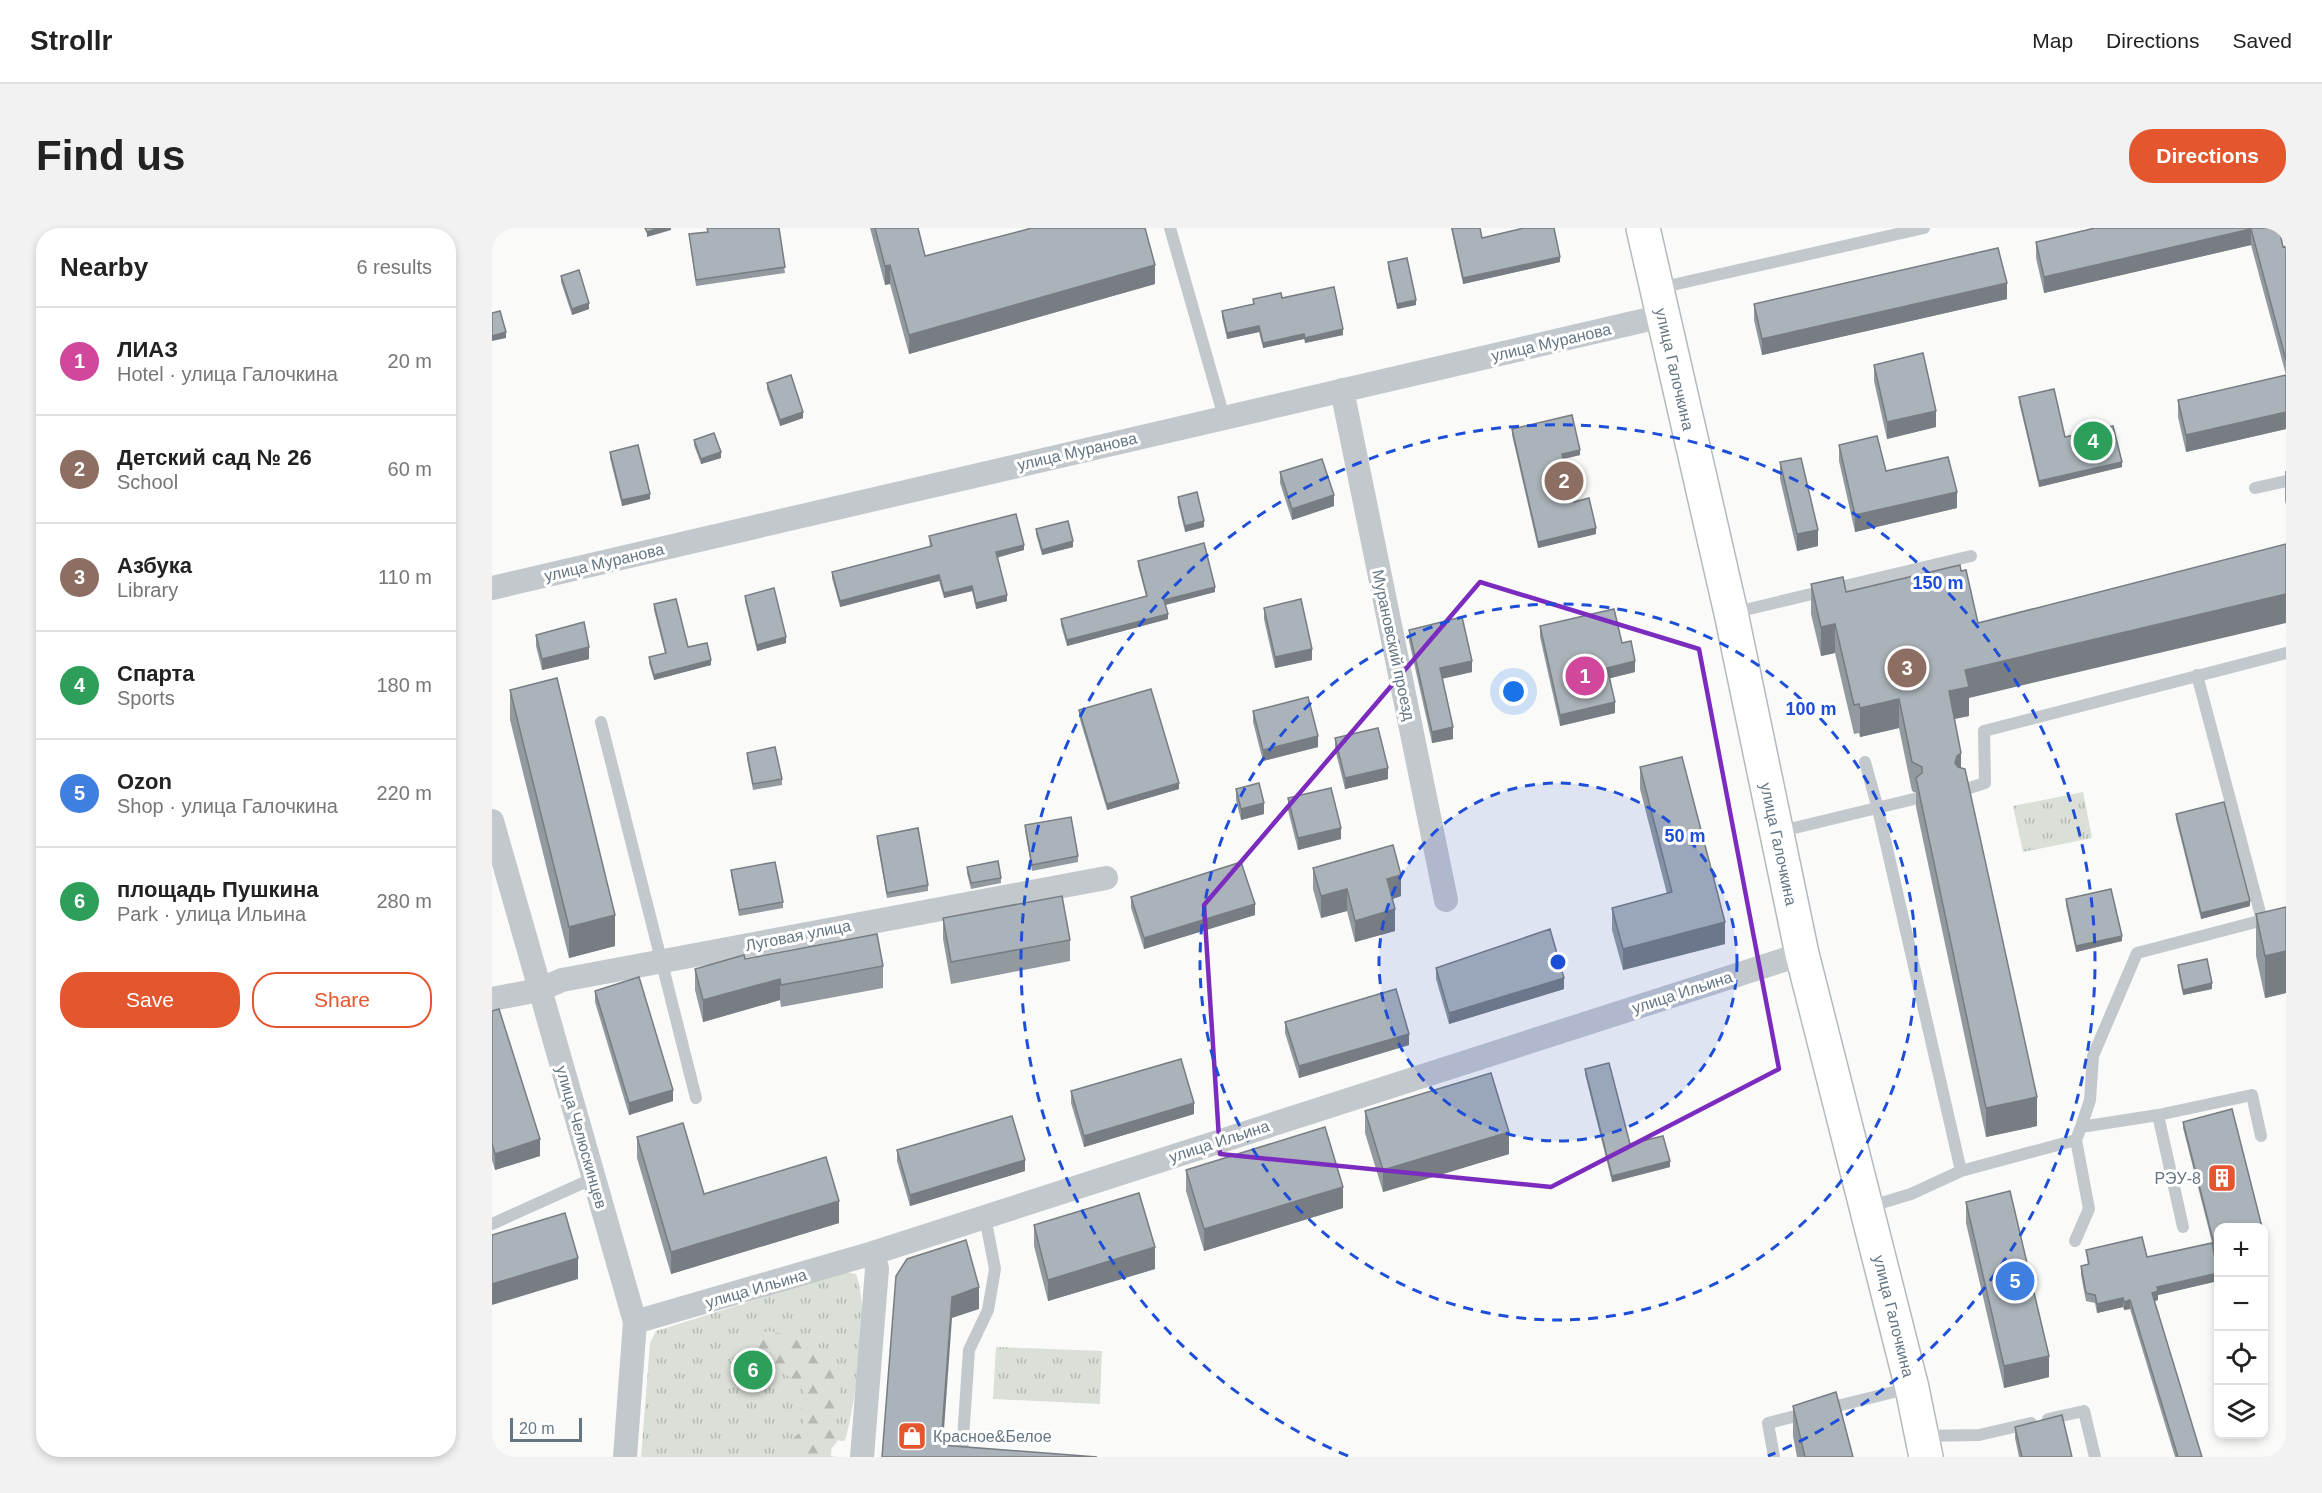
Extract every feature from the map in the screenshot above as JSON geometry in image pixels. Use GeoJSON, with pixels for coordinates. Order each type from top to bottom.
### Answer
{"type":"FeatureCollection","features":[{"type":"Feature","properties":{"kind":"street","name":"улица Галочкина"},"geometry":{"type":"LineString","coordinates":[[1643,228],[1731,613],[1802,954],[1912,1388],[1924,1447]]}},
{"type":"Feature","properties":{"kind":"street","name":"улица Муранова"},"geometry":{"type":"LineString","coordinates":[[492,588],[1342,390],[1660,303]]}},
{"type":"Feature","properties":{"kind":"street","name":"Мурановский проезд"},"geometry":{"type":"LineString","coordinates":[[1342,390],[1446,900]]}},
{"type":"Feature","properties":{"kind":"street","name":"улица Челюскинцев"},"geometry":{"type":"LineString","coordinates":[[492,821],[635,1322],[625,1457]]}},
{"type":"Feature","properties":{"kind":"street","name":"Луговая улица"},"geometry":{"type":"LineString","coordinates":[[492,999],[539,990],[562,980],[1106,878]]}},
{"type":"Feature","properties":{"kind":"street","name":"улица Ильина"},"geometry":{"type":"LineString","coordinates":[[635,1322],[873,1253],[1802,954]]}},
{"type":"Feature","properties":{"kind":"street"},"geometry":{"type":"LineString","coordinates":[[862,1457],[877,1269],[873,1253]]}},
{"type":"Feature","properties":{"kind":"lane"},"geometry":{"type":"LineString","coordinates":[[1170,228],[1224,417]]}},
{"type":"Feature","properties":{"kind":"lane"},"geometry":{"type":"LineString","coordinates":[[1660,303],[1924,228]]}},
{"type":"Feature","properties":{"kind":"lane"},"geometry":{"type":"LineString","coordinates":[[2255,488],[2286,481]]}},
{"type":"Feature","properties":{"kind":"lane"},"geometry":{"type":"LineString","coordinates":[[1731,613],[1800,599],[1971,556]]}},
{"type":"Feature","properties":{"kind":"lane"},"geometry":{"type":"LineString","coordinates":[[1963,790],[1986,783],[1984,731],[2286,653]]}},
{"type":"Feature","properties":{"kind":"lane"},"geometry":{"type":"LineString","coordinates":[[2197,675],[2262,920]]}},
{"type":"Feature","properties":{"kind":"lane"},"geometry":{"type":"LineString","coordinates":[[601,722],[696,1098]]}},
{"type":"Feature","properties":{"kind":"lane"},"geometry":{"type":"LineString","coordinates":[[1865,762],[1878,809],[1961,1171]]}},
{"type":"Feature","properties":{"kind":"lane"},"geometry":{"type":"LineString","coordinates":[[1776,833],[1914,799]]}},
{"type":"Feature","properties":{"kind":"lane"},"geometry":{"type":"LineString","coordinates":[[2075,1240],[2089,1209],[2076,1140],[2090,1100],[2093,1056],[2137,953],[2286,914]]}},
{"type":"Feature","properties":{"kind":"lane"},"geometry":{"type":"LineString","coordinates":[[2081,1127],[2158,1115],[2252,1095],[2261,1136]]}},
{"type":"Feature","properties":{"kind":"lane"},"geometry":{"type":"LineString","coordinates":[[2158,1115],[2183,1227]]}},
{"type":"Feature","properties":{"kind":"lane"},"geometry":{"type":"LineString","coordinates":[[1867,1208],[1911,1194],[1961,1171],[2076,1140]]}},
{"type":"Feature","properties":{"kind":"lane"},"geometry":{"type":"LineString","coordinates":[[492,1224],[594,1178]]}},
{"type":"Feature","properties":{"kind":"lane"},"geometry":{"type":"LineString","coordinates":[[985,1217],[995,1269],[988,1310],[969,1350],[962,1453],[986,1454]]}},
{"type":"Feature","properties":{"kind":"lane"},"geometry":{"type":"LineString","coordinates":[[1774,1457],[1768,1423],[1912,1388]]}},
{"type":"Feature","properties":{"kind":"lane"},"geometry":{"type":"LineString","coordinates":[[1924,1447],[2084,1411],[2095,1457]]}},
{"type":"Feature","properties":{"kind":"highlighted area"},"geometry":{"type":"Polygon","coordinates":[[[1480,582],[1699,649],[1779,1069],[1551,1187],[1220,1154],[1204,905],[1480,582]]]}},
{"type":"Feature","properties":{"kind":"green space"},"geometry":{"type":"Polygon","coordinates":[[[2083,792],[2092,838],[2023,852],[2013,806],[2083,792]]]}},
{"type":"Feature","properties":{"kind":"green space"},"geometry":{"type":"Polygon","coordinates":[[[844,1272],[856,1274],[860,1292],[862,1333],[858,1378],[846,1438],[844,1441],[832,1440],[831,1456],[837,1457],[641,1457],[650,1343],[656,1331],[844,1272]]]}},
{"type":"Feature","properties":{"kind":"green space"},"geometry":{"type":"Polygon","coordinates":[[[769,1331],[801,1338],[825,1351],[837,1380],[840,1395],[839,1403],[829,1423],[838,1439],[825,1453],[789,1457],[791,1440],[805,1428],[800,1410],[805,1393],[783,1372],[770,1366],[753,1364],[745,1350],[747,1337],[769,1331]]]}},
{"type":"Feature","properties":{"kind":"green space"},"geometry":{"type":"Polygon","coordinates":[[[996,1347],[1102,1351],[1100,1404],[993,1399],[996,1347]]]}},
{"type":"Feature","properties":{"kind":"building"},"geometry":{"type":"Polygon","coordinates":[[[645,228],[659,228],[647,232],[645,228]]]}},
{"type":"Feature","properties":{"kind":"building"},"geometry":{"type":"Polygon","coordinates":[[[707,228],[779,228],[785,267],[696,280],[689,234],[708,232],[707,228]]]}},
{"type":"Feature","properties":{"kind":"building"},"geometry":{"type":"Polygon","coordinates":[[[875,228],[918,228],[925,256],[1032,228],[1145,228],[1155,265],[909,335],[890,265],[885,266],[875,228]]]}},
{"type":"Feature","properties":{"kind":"building"},"geometry":{"type":"Polygon","coordinates":[[[1452,228],[1480,228],[1482,238],[1524,228],[1554,228],[1560,257],[1463,278],[1452,228]]]}},
{"type":"Feature","properties":{"kind":"building"},"geometry":{"type":"Polygon","coordinates":[[[2095,228],[2279,228],[2283,247],[2286,246],[2286,360],[2251,229],[2044,277],[2036,242],[2095,228]]]}},
{"type":"Feature","properties":{"kind":"building"},"geometry":{"type":"Polygon","coordinates":[[[1998,248],[2007,283],[1762,339],[1754,304],[1998,248]]]}},
{"type":"Feature","properties":{"kind":"building"},"geometry":{"type":"Polygon","coordinates":[[[1407,258],[1416,300],[1397,304],[1388,262],[1407,258]]]}},
{"type":"Feature","properties":{"kind":"building"},"geometry":{"type":"Polygon","coordinates":[[[579,270],[589,303],[572,309],[561,276],[579,270]]]}},
{"type":"Feature","properties":{"kind":"building"},"geometry":{"type":"Polygon","coordinates":[[[1334,287],[1343,329],[1305,338],[1304,334],[1263,343],[1259,326],[1227,333],[1222,311],[1254,304],[1253,299],[1281,293],[1282,298],[1334,287]]]}},
{"type":"Feature","properties":{"kind":"building"},"geometry":{"type":"Polygon","coordinates":[[[500,311],[506,332],[492,336],[492,313],[500,311]]]}},
{"type":"Feature","properties":{"kind":"building"},"geometry":{"type":"Polygon","coordinates":[[[1923,353],[1936,411],[1887,422],[1874,365],[1923,353]]]}},
{"type":"Feature","properties":{"kind":"building"},"geometry":{"type":"Polygon","coordinates":[[[791,375],[803,412],[780,420],[767,383],[791,375]]]}},
{"type":"Feature","properties":{"kind":"building"},"geometry":{"type":"Polygon","coordinates":[[[2286,375],[2286,412],[2186,435],[2178,400],[2286,375]]]}},
{"type":"Feature","properties":{"kind":"building"},"geometry":{"type":"Polygon","coordinates":[[[2054,389],[2065,437],[2113,426],[2122,462],[2039,481],[2019,397],[2054,389]]]}},
{"type":"Feature","properties":{"kind":"building"},"geometry":{"type":"Polygon","coordinates":[[[1572,415],[1580,450],[1562,454],[1574,502],[1589,498],[1596,528],[1538,542],[1512,429],[1572,415]]]}},
{"type":"Feature","properties":{"kind":"building"},"geometry":{"type":"Polygon","coordinates":[[[714,433],[721,452],[701,459],[694,440],[714,433]]]}},
{"type":"Feature","properties":{"kind":"building"},"geometry":{"type":"Polygon","coordinates":[[[1877,436],[1886,471],[1948,457],[1957,492],[1855,515],[1839,445],[1877,436]]]}},
{"type":"Feature","properties":{"kind":"building"},"geometry":{"type":"Polygon","coordinates":[[[638,445],[650,494],[622,500],[610,452],[638,445]]]}},
{"type":"Feature","properties":{"kind":"building"},"geometry":{"type":"Polygon","coordinates":[[[1801,458],[1818,530],[1797,534],[1780,462],[1801,458]]]}},
{"type":"Feature","properties":{"kind":"building"},"geometry":{"type":"Polygon","coordinates":[[[1322,459],[1334,495],[1292,509],[1280,472],[1322,459]]]}},
{"type":"Feature","properties":{"kind":"building"},"geometry":{"type":"Polygon","coordinates":[[[1197,492],[1204,521],[1185,526],[1178,497],[1197,492]]]}},
{"type":"Feature","properties":{"kind":"building"},"geometry":{"type":"Polygon","coordinates":[[[1016,514],[1024,545],[996,552],[1007,595],[976,603],[972,586],[944,593],[939,575],[840,601],[832,572],[932,546],[929,536],[1016,514]]]}},
{"type":"Feature","properties":{"kind":"building"},"geometry":{"type":"Polygon","coordinates":[[[1068,521],[1073,541],[1042,550],[1036,529],[1068,521]]]}},
{"type":"Feature","properties":{"kind":"building"},"geometry":{"type":"Polygon","coordinates":[[[1204,543],[1215,587],[1164,600],[1168,614],[1067,640],[1061,619],[1147,596],[1138,561],[1204,543]]]}},
{"type":"Feature","properties":{"kind":"building"},"geometry":{"type":"Polygon","coordinates":[[[2286,544],[2286,594],[1965,670],[1969,687],[1949,691],[1961,753],[1957,756],[1955,763],[1958,767],[1965,769],[2037,1097],[1986,1108],[1916,778],[1922,773],[1922,767],[1912,762],[1899,699],[1860,708],[1859,704],[1854,705],[1835,624],[1821,627],[1811,584],[1843,577],[1846,592],[1960,565],[1961,571],[1966,570],[1978,623],[2286,544]]]}},
{"type":"Feature","properties":{"kind":"building"},"geometry":{"type":"Polygon","coordinates":[[[774,588],[786,637],[757,645],[745,596],[774,588]]]}},
{"type":"Feature","properties":{"kind":"building"},"geometry":{"type":"Polygon","coordinates":[[[676,599],[688,647],[707,643],[711,660],[654,675],[649,657],[666,653],[654,604],[676,599]]]}},
{"type":"Feature","properties":{"kind":"building"},"geometry":{"type":"Polygon","coordinates":[[[1301,599],[1312,649],[1275,657],[1264,608],[1301,599]]]}},
{"type":"Feature","properties":{"kind":"building"},"geometry":{"type":"Polygon","coordinates":[[[1614,609],[1622,643],[1631,641],[1635,661],[1607,668],[1615,702],[1560,715],[1540,626],[1614,609]]]}},
{"type":"Feature","properties":{"kind":"building"},"geometry":{"type":"Polygon","coordinates":[[[1462,617],[1472,661],[1440,668],[1453,727],[1432,732],[1409,630],[1462,617]]]}},
{"type":"Feature","properties":{"kind":"building"},"geometry":{"type":"Polygon","coordinates":[[[584,622],[589,647],[542,659],[536,635],[584,622]]]}},
{"type":"Feature","properties":{"kind":"building"},"geometry":{"type":"Polygon","coordinates":[[[557,678],[615,915],[569,927],[510,690],[557,678]]]}},
{"type":"Feature","properties":{"kind":"building"},"geometry":{"type":"Polygon","coordinates":[[[1151,689],[1179,783],[1107,804],[1079,710],[1151,689]]]}},
{"type":"Feature","properties":{"kind":"building"},"geometry":{"type":"Polygon","coordinates":[[[1308,697],[1318,736],[1263,750],[1253,711],[1308,697]]]}},
{"type":"Feature","properties":{"kind":"building"},"geometry":{"type":"Polygon","coordinates":[[[1378,728],[1388,768],[1345,778],[1335,738],[1378,728]]]}},
{"type":"Feature","properties":{"kind":"building"},"geometry":{"type":"Polygon","coordinates":[[[775,747],[782,779],[753,784],[747,753],[775,747]]]}},
{"type":"Feature","properties":{"kind":"building"},"geometry":{"type":"Polygon","coordinates":[[[1682,757],[1725,922],[1623,949],[1612,908],[1672,892],[1640,767],[1682,757]]]}},
{"type":"Feature","properties":{"kind":"building"},"geometry":{"type":"Polygon","coordinates":[[[1259,783],[1264,803],[1241,809],[1236,789],[1259,783]]]}},
{"type":"Feature","properties":{"kind":"building"},"geometry":{"type":"Polygon","coordinates":[[[1331,788],[1341,828],[1298,838],[1288,798],[1331,788]]]}},
{"type":"Feature","properties":{"kind":"building"},"geometry":{"type":"Polygon","coordinates":[[[2224,802],[2250,901],[2201,913],[2176,814],[2224,802]]]}},
{"type":"Feature","properties":{"kind":"building"},"geometry":{"type":"Polygon","coordinates":[[[1071,817],[1078,856],[1032,865],[1025,825],[1071,817]]]}},
{"type":"Feature","properties":{"kind":"building"},"geometry":{"type":"Polygon","coordinates":[[[918,828],[928,885],[887,893],[877,836],[918,828]]]}},
{"type":"Feature","properties":{"kind":"building"},"geometry":{"type":"Polygon","coordinates":[[[1393,845],[1401,875],[1387,879],[1395,909],[1355,921],[1347,889],[1321,896],[1313,868],[1393,845]]]}},
{"type":"Feature","properties":{"kind":"building"},"geometry":{"type":"Polygon","coordinates":[[[998,861],[1001,878],[971,883],[967,867],[998,861]]]}},
{"type":"Feature","properties":{"kind":"building"},"geometry":{"type":"Polygon","coordinates":[[[775,862],[783,902],[739,910],[731,870],[775,862]]]}},
{"type":"Feature","properties":{"kind":"building"},"geometry":{"type":"Polygon","coordinates":[[[1241,862],[1255,904],[1144,938],[1131,897],[1241,862]]]}},
{"type":"Feature","properties":{"kind":"building"},"geometry":{"type":"Polygon","coordinates":[[[2111,889],[2122,936],[2076,946],[2066,899],[2111,889]]]}},
{"type":"Feature","properties":{"kind":"building"},"geometry":{"type":"Polygon","coordinates":[[[1062,896],[1070,940],[951,962],[943,918],[1062,896]]]}},
{"type":"Feature","properties":{"kind":"building"},"geometry":{"type":"Polygon","coordinates":[[[2286,907],[2286,951],[2265,956],[2256,914],[2286,907]]]}},
{"type":"Feature","properties":{"kind":"building"},"geometry":{"type":"Polygon","coordinates":[[[1550,929],[1564,978],[1449,1013],[1436,968],[1550,929]]]}},
{"type":"Feature","properties":{"kind":"building"},"geometry":{"type":"Polygon","coordinates":[[[877,934],[883,966],[781,985],[780,979],[703,1000],[695,969],[744,955],[745,959],[877,934]]]}},
{"type":"Feature","properties":{"kind":"building"},"geometry":{"type":"Polygon","coordinates":[[[2207,959],[2212,983],[2183,990],[2178,965],[2207,959]]]}},
{"type":"Feature","properties":{"kind":"building"},"geometry":{"type":"Polygon","coordinates":[[[639,977],[673,1090],[629,1103],[595,991],[639,977]]]}},
{"type":"Feature","properties":{"kind":"building"},"geometry":{"type":"Polygon","coordinates":[[[1396,989],[1409,1034],[1299,1066],[1285,1022],[1396,989]]]}},
{"type":"Feature","properties":{"kind":"building"},"geometry":{"type":"Polygon","coordinates":[[[499,1009],[540,1139],[495,1154],[492,1144],[492,1011],[499,1009]]]}},
{"type":"Feature","properties":{"kind":"building"},"geometry":{"type":"Polygon","coordinates":[[[1181,1059],[1194,1103],[1084,1136],[1071,1091],[1181,1059]]]}},
{"type":"Feature","properties":{"kind":"building"},"geometry":{"type":"Polygon","coordinates":[[[1609,1063],[1630,1144],[1663,1136],[1670,1161],[1612,1176],[1585,1069],[1609,1063]]]}},
{"type":"Feature","properties":{"kind":"building"},"geometry":{"type":"Polygon","coordinates":[[[1491,1073],[1509,1132],[1383,1170],[1365,1111],[1491,1073]]]}},
{"type":"Feature","properties":{"kind":"building","name":"РЭУ-8"},"geometry":{"type":"Polygon","coordinates":[[[2232,1109],[2261,1223],[2214,1223],[2214,1244],[2183,1122],[2232,1109]]]}},
{"type":"Feature","properties":{"kind":"building"},"geometry":{"type":"Polygon","coordinates":[[[1012,1116],[1025,1160],[910,1195],[897,1150],[1012,1116]]]}},
{"type":"Feature","properties":{"kind":"building"},"geometry":{"type":"Polygon","coordinates":[[[683,1123],[704,1194],[826,1157],[839,1201],[671,1252],[637,1137],[683,1123]]]}},
{"type":"Feature","properties":{"kind":"building"},"geometry":{"type":"Polygon","coordinates":[[[1325,1127],[1343,1187],[1204,1229],[1186,1170],[1325,1127]]]}},
{"type":"Feature","properties":{"kind":"building"},"geometry":{"type":"Polygon","coordinates":[[[2010,1191],[2049,1356],[2004,1366],[1966,1202],[2010,1191]]]}},
{"type":"Feature","properties":{"kind":"building"},"geometry":{"type":"Polygon","coordinates":[[[1139,1193],[1155,1247],[1048,1280],[1034,1225],[1139,1193]]]}},
{"type":"Feature","properties":{"kind":"building"},"geometry":{"type":"Polygon","coordinates":[[[565,1213],[578,1258],[492,1284],[492,1235],[565,1213]]]}},
{"type":"Feature","properties":{"kind":"building"},"geometry":{"type":"Polygon","coordinates":[[[2142,1237],[2147,1257],[2212,1243],[2214,1274],[2157,1287],[2158,1291],[2152,1293],[2202,1457],[2178,1457],[2130,1300],[2124,1302],[2123,1298],[2097,1304],[2095,1295],[2086,1293],[2081,1266],[2089,1264],[2086,1250],[2142,1237]]]}},
{"type":"Feature","properties":{"kind":"building"},"geometry":{"type":"Polygon","coordinates":[[[966,1240],[979,1287],[952,1297],[941,1445],[1097,1457],[882,1457],[896,1276],[907,1259],[966,1240]]]}},
{"type":"Feature","properties":{"kind":"building"},"geometry":{"type":"Polygon","coordinates":[[[1836,1392],[1853,1457],[1805,1457],[1793,1406],[1836,1392]]]}},
{"type":"Feature","properties":{"kind":"building"},"geometry":{"type":"Polygon","coordinates":[[[2062,1415],[2072,1457],[2022,1457],[2015,1427],[2062,1415]]]}},
{"type":"Feature","properties":{"kind":"place","name":"Спарта"},"geometry":{"type":"Point","coordinates":[2093,441]}},
{"type":"Feature","properties":{"kind":"place","name":"Детский сад № 26"},"geometry":{"type":"Point","coordinates":[1564,481]}},
{"type":"Feature","properties":{"kind":"place","name":"Азбука"},"geometry":{"type":"Point","coordinates":[1907,668]}},
{"type":"Feature","properties":{"kind":"place","name":"ЛИАЗ"},"geometry":{"type":"Point","coordinates":[1585,676]}},
{"type":"Feature","properties":{"kind":"place","name":"РЭУ-8"},"geometry":{"type":"Point","coordinates":[2222,1178]}},
{"type":"Feature","properties":{"kind":"place","name":"Ozon"},"geometry":{"type":"Point","coordinates":[2015,1281]}},
{"type":"Feature","properties":{"kind":"place","name":"площадь Пушкина"},"geometry":{"type":"Point","coordinates":[753,1370]}},
{"type":"Feature","properties":{"kind":"place","name":"Красное&Белое"},"geometry":{"type":"Point","coordinates":[912,1436]}}]}
